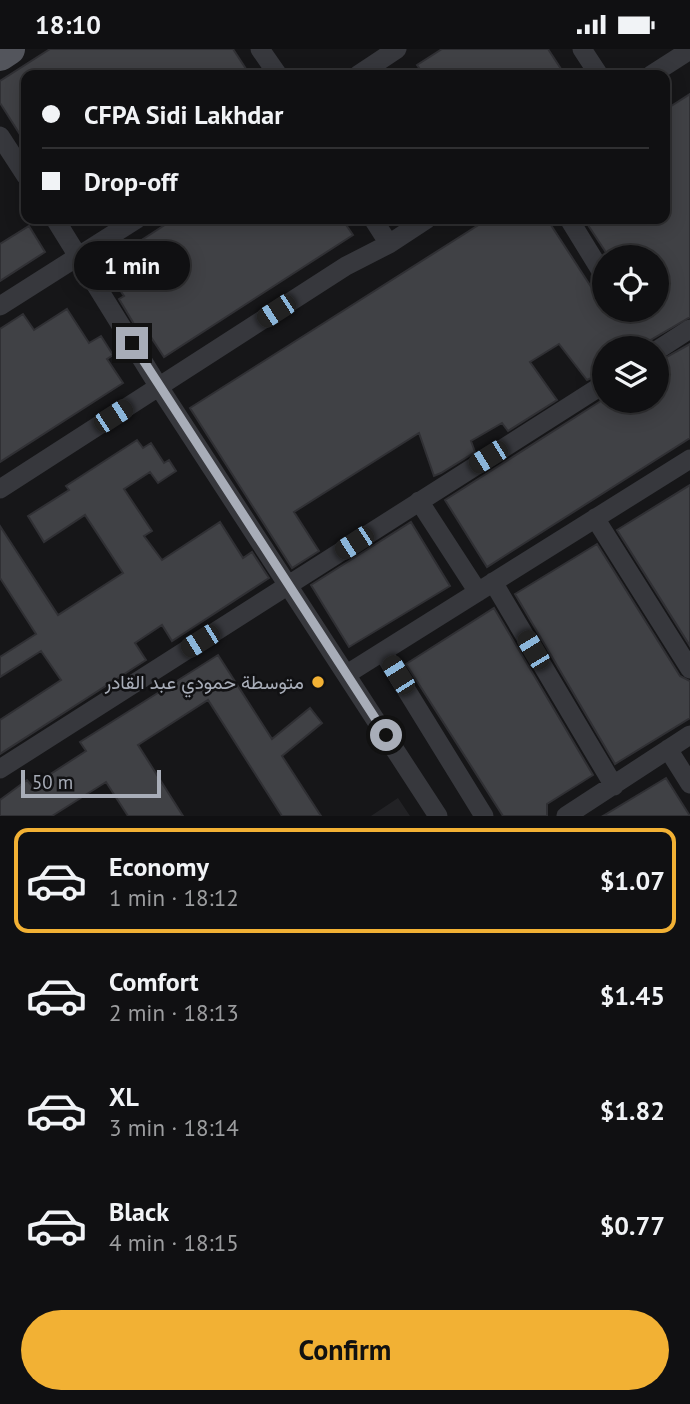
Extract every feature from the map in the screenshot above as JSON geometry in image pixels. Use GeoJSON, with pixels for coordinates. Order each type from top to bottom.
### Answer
{"type":"FeatureCollection","features":[{"type":"Feature","properties":{"kind":"main road"},"geometry":{"type":"LineString","coordinates":[[0,55],[9,49]]}},
{"type":"Feature","properties":{"kind":"street"},"geometry":{"type":"LineString","coordinates":[[260,49],[275,70]]}},
{"type":"Feature","properties":{"kind":"street"},"geometry":{"type":"LineString","coordinates":[[366,70],[397,49]]}},
{"type":"Feature","properties":{"kind":"street"},"geometry":{"type":"LineString","coordinates":[[582,49],[596,70]]}},
{"type":"Feature","properties":{"kind":"street"},"geometry":{"type":"LineString","coordinates":[[659,70],[690,50]]}},
{"type":"Feature","properties":{"kind":"street"},"geometry":{"type":"LineString","coordinates":[[0,137],[21,168]]}},
{"type":"Feature","properties":{"kind":"street"},"geometry":{"type":"LineString","coordinates":[[58,224],[159,387],[438,816]]}},
{"type":"Feature","properties":{"kind":"street"},"geometry":{"type":"LineString","coordinates":[[0,306],[129,224]]}},
{"type":"Feature","properties":{"kind":"street"},"geometry":{"type":"LineString","coordinates":[[376,224],[388,244]]}},
{"type":"Feature","properties":{"kind":"street"},"geometry":{"type":"LineString","coordinates":[[0,489],[346,266],[419,224]]}},
{"type":"Feature","properties":{"kind":"street"},"geometry":{"type":"LineString","coordinates":[[572,224],[592,256]]}},
{"type":"Feature","properties":{"kind":"street"},"geometry":{"type":"LineString","coordinates":[[669,343],[690,329]]}},
{"type":"Feature","properties":{"kind":"street"},"geometry":{"type":"LineString","coordinates":[[0,769],[592,392]]}},
{"type":"Feature","properties":{"kind":"street"},"geometry":{"type":"LineString","coordinates":[[347,674],[690,459]]}},
{"type":"Feature","properties":{"kind":"street"},"geometry":{"type":"LineString","coordinates":[[419,501],[486,587],[614,786]]}},
{"type":"Feature","properties":{"kind":"street"},"geometry":{"type":"LineString","coordinates":[[595,518],[690,669]]}},
{"type":"Feature","properties":{"kind":"street"},"geometry":{"type":"LineString","coordinates":[[383,652],[484,816]]}},
{"type":"Feature","properties":{"kind":"street"},"geometry":{"type":"LineString","coordinates":[[571,815],[690,735]]}},
{"type":"Feature","properties":{"kind":"street"},"geometry":{"type":"LineString","coordinates":[[668,749],[690,784]]}},
{"type":"Feature","properties":{"kind":"shaded area"},"geometry":{"type":"Polygon","coordinates":[[[398,798],[410,816],[371,816],[398,798]]]}},
{"type":"Feature","properties":{"kind":"building"},"geometry":{"type":"Polygon","coordinates":[[[50,49],[233,49],[247,70],[21,70],[21,136],[0,103],[0,81],[50,49]]]}},
{"type":"Feature","properties":{"kind":"building"},"geometry":{"type":"Polygon","coordinates":[[[442,49],[548,49],[562,70],[420,70],[417,65],[442,49]]]}},
{"type":"Feature","properties":{"kind":"building"},"geometry":{"type":"Polygon","coordinates":[[[690,94],[690,317],[658,336],[592,336],[592,378],[587,380],[559,344],[530,362],[557,400],[508,431],[502,423],[471,441],[475,452],[434,476],[419,433],[294,512],[319,551],[292,568],[190,408],[480,224],[550,224],[592,288],[592,322],[669,322],[669,245],[601,245],[587,224],[670,224],[670,107],[690,94]]]}},
{"type":"Feature","properties":{"kind":"building"},"geometry":{"type":"Polygon","coordinates":[[[166,224],[345,224],[353,235],[164,357],[143,325],[137,329],[119,299],[124,296],[103,265],[166,224]]]}},
{"type":"Feature","properties":{"kind":"building"},"geometry":{"type":"Polygon","coordinates":[[[29,226],[45,252],[0,281],[0,244],[29,226]]]}},
{"type":"Feature","properties":{"kind":"building"},"geometry":{"type":"Polygon","coordinates":[[[67,309],[89,343],[101,336],[113,355],[107,359],[123,383],[0,462],[0,329],[23,314],[34,330],[67,309]]]}},
{"type":"Feature","properties":{"kind":"building"},"geometry":{"type":"Polygon","coordinates":[[[690,344],[690,438],[487,567],[445,500],[592,407],[592,413],[669,413],[669,356],[690,344]]]}},
{"type":"Feature","properties":{"kind":"building"},"geometry":{"type":"Polygon","coordinates":[[[137,440],[143,448],[151,443],[164,463],[169,460],[176,471],[158,483],[150,472],[124,489],[152,531],[144,536],[162,560],[220,522],[243,558],[252,552],[269,578],[172,641],[162,625],[135,643],[146,660],[0,754],[0,720],[61,680],[41,651],[0,677],[0,657],[36,634],[0,578],[0,526],[58,615],[123,573],[85,515],[44,542],[28,516],[69,490],[66,486],[137,440]]]}},
{"type":"Feature","properties":{"kind":"building"},"geometry":{"type":"Polygon","coordinates":[[[690,485],[690,646],[617,530],[690,485]]]}},
{"type":"Feature","properties":{"kind":"building"},"geometry":{"type":"Polygon","coordinates":[[[411,522],[450,586],[349,647],[311,585],[411,522]]]}},
{"type":"Feature","properties":{"kind":"building"},"geometry":{"type":"Polygon","coordinates":[[[597,544],[680,676],[690,681],[690,718],[615,764],[515,594],[597,544]]]}},
{"type":"Feature","properties":{"kind":"building"},"geometry":{"type":"Polygon","coordinates":[[[494,608],[593,775],[547,804],[547,816],[503,816],[406,664],[494,608]]]}},
{"type":"Feature","properties":{"kind":"building"},"geometry":{"type":"Polygon","coordinates":[[[218,655],[272,739],[310,708],[322,723],[282,756],[321,816],[282,816],[208,700],[138,745],[183,816],[128,816],[106,782],[52,816],[0,816],[0,800],[27,780],[32,786],[86,751],[80,742],[218,655]]]}},
{"type":"Feature","properties":{"kind":"building"},"geometry":{"type":"Polygon","coordinates":[[[666,778],[690,816],[603,816],[666,778]]]}},
{"type":"Feature","properties":{"kind":"place","name":"متوسطة حمودي عبد القادر"},"geometry":{"type":"Point","coordinates":[318,682]}},
{"type":"Feature","properties":{"kind":"route"},"geometry":{"type":"LineString","coordinates":[[132,343],[386,735]]}}]}
